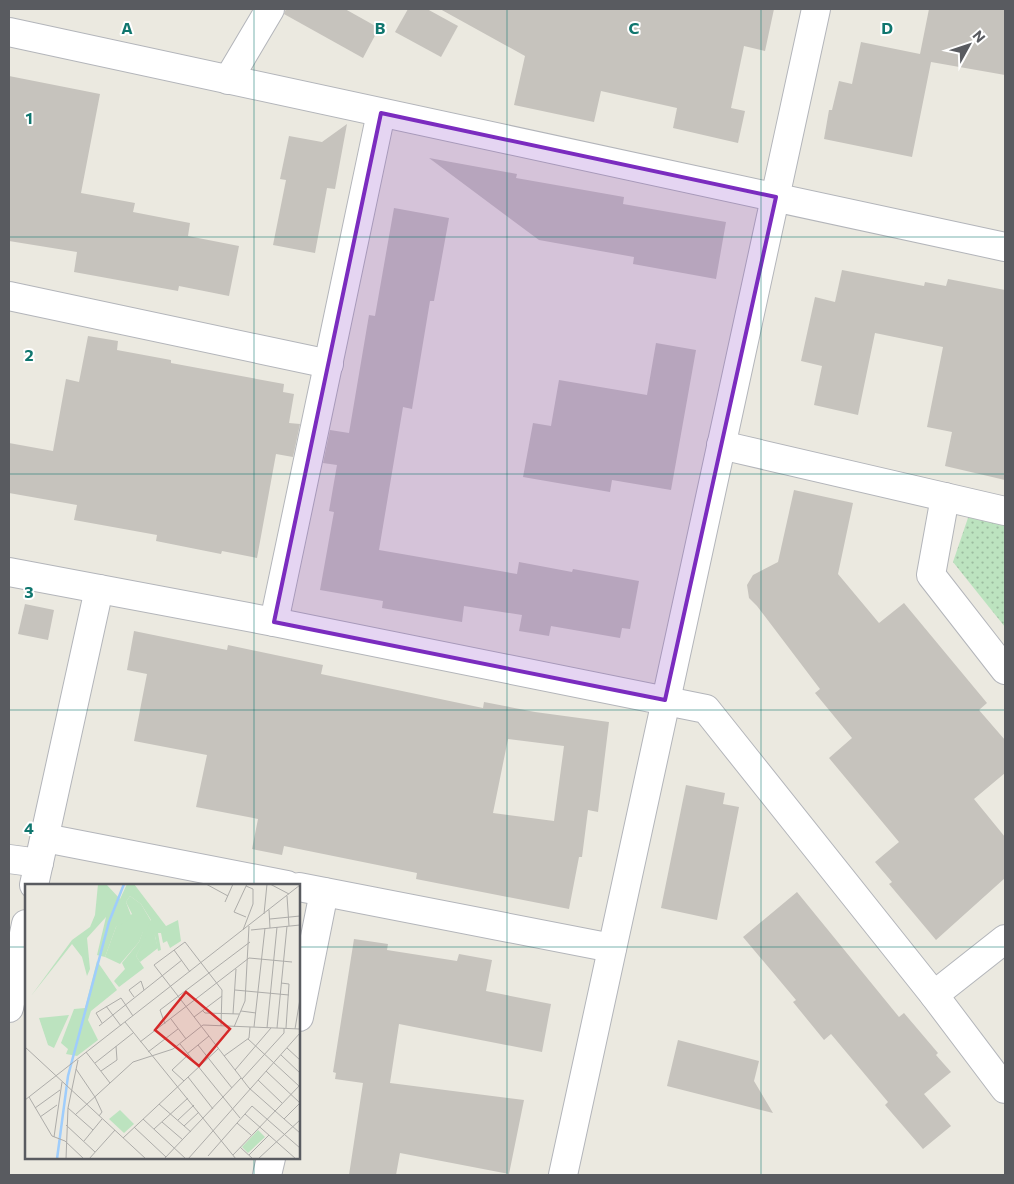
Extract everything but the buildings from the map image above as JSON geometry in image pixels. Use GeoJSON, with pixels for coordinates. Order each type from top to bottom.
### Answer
{"type":"FeatureCollection","features":[{"type":"Feature","properties":{"kind":"street"},"geometry":{"type":"LineString","coordinates":[[228,80],[270,9]]}},
{"type":"Feature","properties":{"kind":"street"},"geometry":{"type":"LineString","coordinates":[[563,1175],[816,9]]}},
{"type":"Feature","properties":{"kind":"street"},"geometry":{"type":"LineString","coordinates":[[9,32],[776,196],[1005,247]]}},
{"type":"Feature","properties":{"kind":"street"},"geometry":{"type":"LineString","coordinates":[[274,622],[381,113]]}},
{"type":"Feature","properties":{"kind":"street"},"geometry":{"type":"LineString","coordinates":[[9,296],[329,364]]}},
{"type":"Feature","properties":{"kind":"street"},"geometry":{"type":"LineString","coordinates":[[721,445],[1005,511]]}},
{"type":"Feature","properties":{"kind":"street"},"geometry":{"type":"LineString","coordinates":[[945,497],[932,574],[1005,670]]}},
{"type":"Feature","properties":{"kind":"street"},"geometry":{"type":"LineString","coordinates":[[9,572],[274,622],[706,709],[934,995],[1005,1089]]}},
{"type":"Feature","properties":{"kind":"street"},"geometry":{"type":"LineString","coordinates":[[40,862],[99,589]]}},
{"type":"Feature","properties":{"kind":"street"},"geometry":{"type":"LineString","coordinates":[[9,859],[276,884]]}},
{"type":"Feature","properties":{"kind":"street"},"geometry":{"type":"LineString","coordinates":[[300,1006],[311,890],[612,948]]}},
{"type":"Feature","properties":{"kind":"street"},"geometry":{"type":"LineString","coordinates":[[9,1008],[25,929]]}},
{"type":"Feature","properties":{"kind":"street"},"geometry":{"type":"LineString","coordinates":[[934,995],[1005,939]]}},
{"type":"Feature","properties":{"kind":"street"},"geometry":{"type":"LineString","coordinates":[[267,1175],[270,1159]]}},
{"type":"Feature","properties":{"kind":"highlighted area"},"geometry":{"type":"Polygon","coordinates":[[[381,113],[776,197],[665,700],[274,622],[381,113]]]}},
{"type":"Feature","properties":{"kind":"green space"},"geometry":{"type":"Polygon","coordinates":[[[970,512],[1005,521],[1005,627],[953,562],[970,512]]]}}]}
